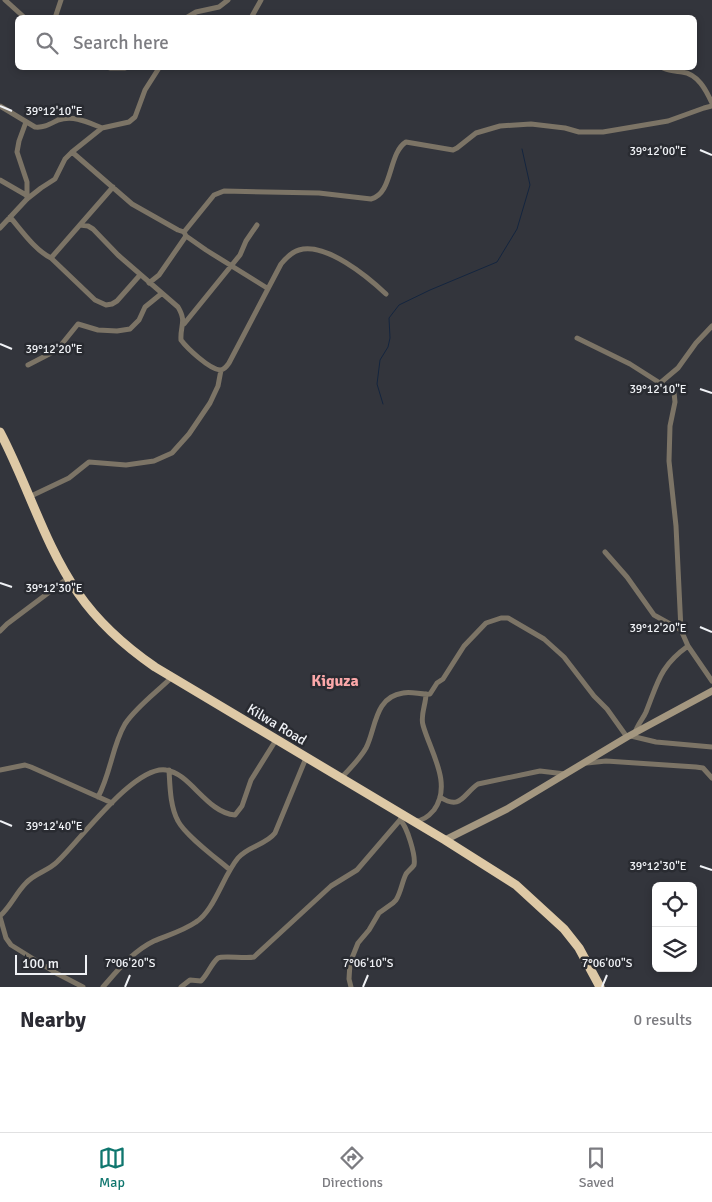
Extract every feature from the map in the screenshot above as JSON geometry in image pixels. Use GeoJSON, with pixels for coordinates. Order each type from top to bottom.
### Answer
{"type":"FeatureCollection","features":[{"type":"Feature","properties":{"kind":"highway","name":"Kilwa Road"},"geometry":{"type":"LineString","coordinates":[[0,432],[68,578],[87,605],[123,643],[154,667],[306,758],[401,818],[414,821],[516,885],[564,929],[579,948],[597,984]]}},
{"type":"Feature","properties":{"kind":"street"},"geometry":{"type":"LineString","coordinates":[[5,0],[22,15]]}},
{"type":"Feature","properties":{"kind":"street"},"geometry":{"type":"LineString","coordinates":[[56,15],[61,0]]}},
{"type":"Feature","properties":{"kind":"street"},"geometry":{"type":"LineString","coordinates":[[191,15],[196,12],[218,8],[228,0]]}},
{"type":"Feature","properties":{"kind":"street"},"geometry":{"type":"LineString","coordinates":[[253,15],[261,0]]}},
{"type":"Feature","properties":{"kind":"street"},"geometry":{"type":"LineString","coordinates":[[0,228],[27,197],[55,180],[65,159],[72,152],[102,128],[129,122],[135,118],[145,90],[157,70]]}},
{"type":"Feature","properties":{"kind":"street"},"geometry":{"type":"LineString","coordinates":[[149,283],[159,275],[205,204],[219,192],[234,190],[298,192],[372,199],[376,198],[384,188],[399,148],[406,142],[453,150],[476,133],[500,126],[531,124],[595,133],[660,123],[712,105],[702,84],[694,76],[666,70]]}},
{"type":"Feature","properties":{"kind":"street"},"geometry":{"type":"LineString","coordinates":[[0,106],[35,128],[41,128],[65,118],[73,118],[81,119],[102,128]]}},
{"type":"Feature","properties":{"kind":"street"},"geometry":{"type":"LineString","coordinates":[[26,122],[19,141],[18,152],[25,172],[27,197]]}},
{"type":"Feature","properties":{"kind":"street"},"geometry":{"type":"LineString","coordinates":[[72,152],[137,207],[185,234],[206,250],[232,264],[268,288]]}},
{"type":"Feature","properties":{"kind":"street"},"geometry":{"type":"LineString","coordinates":[[0,180],[27,197]]}},
{"type":"Feature","properties":{"kind":"street"},"geometry":{"type":"LineString","coordinates":[[51,258],[113,187]]}},
{"type":"Feature","properties":{"kind":"street"},"geometry":{"type":"LineString","coordinates":[[10,217],[32,242],[95,300],[106,305],[117,301],[140,275]]}},
{"type":"Feature","properties":{"kind":"street"},"geometry":{"type":"LineString","coordinates":[[183,324],[240,255],[257,224]]}},
{"type":"Feature","properties":{"kind":"street"},"geometry":{"type":"LineString","coordinates":[[80,225],[93,229],[140,275],[178,307],[182,314],[183,324],[181,340],[215,369],[225,369],[268,288],[287,257],[298,250],[311,249],[324,252],[360,272],[386,294]]}},
{"type":"Feature","properties":{"kind":"street"},"geometry":{"type":"LineString","coordinates":[[28,365],[57,350],[78,324],[98,330],[118,331],[130,329],[139,320],[145,307],[161,294]]}},
{"type":"Feature","properties":{"kind":"street"},"geometry":{"type":"LineString","coordinates":[[660,384],[678,368],[696,343],[712,326]]}},
{"type":"Feature","properties":{"kind":"street"},"geometry":{"type":"LineString","coordinates":[[577,338],[630,364],[674,392],[675,397],[670,426],[669,461],[676,526],[681,630],[688,646],[712,681]]}},
{"type":"Feature","properties":{"kind":"street"},"geometry":{"type":"LineString","coordinates":[[29,497],[69,478],[89,462],[126,465],[154,461],[172,453],[189,434],[210,403],[218,386],[221,370]]}},
{"type":"Feature","properties":{"kind":"street"},"geometry":{"type":"LineString","coordinates":[[605,552],[627,577],[654,615],[681,630]]}},
{"type":"Feature","properties":{"kind":"street"},"geometry":{"type":"LineString","coordinates":[[0,631],[68,578]]}},
{"type":"Feature","properties":{"kind":"street"},"geometry":{"type":"LineString","coordinates":[[340,779],[358,760],[366,747],[375,719],[383,704],[394,695],[402,692],[426,694],[432,692],[443,679],[464,646],[486,623],[501,618],[508,618],[544,639],[564,656],[631,735],[656,742],[712,747]]}},
{"type":"Feature","properties":{"kind":"street"},"geometry":{"type":"LineString","coordinates":[[631,735],[645,714],[660,674],[688,646]]}},
{"type":"Feature","properties":{"kind":"street"},"geometry":{"type":"LineString","coordinates":[[98,797],[109,773],[125,725],[136,711],[172,677]]}},
{"type":"Feature","properties":{"kind":"street"},"geometry":{"type":"LineString","coordinates":[[445,840],[507,809],[631,735],[712,691]]}},
{"type":"Feature","properties":{"kind":"street"},"geometry":{"type":"LineString","coordinates":[[414,821],[424,819],[430,814],[439,802],[442,790],[436,759],[422,720],[426,704],[426,694]]}},
{"type":"Feature","properties":{"kind":"street"},"geometry":{"type":"LineString","coordinates":[[83,987],[56,973],[11,945],[6,938],[0,917],[26,883],[37,873],[49,869],[59,860],[94,820],[135,783],[157,770],[169,770],[186,781],[200,795],[222,811],[235,815],[242,806],[251,780],[276,740]]}},
{"type":"Feature","properties":{"kind":"street"},"geometry":{"type":"LineString","coordinates":[[103,987],[137,951],[154,941],[179,932],[204,917],[230,869],[244,852],[269,839],[275,833],[306,758]]}},
{"type":"Feature","properties":{"kind":"street"},"geometry":{"type":"LineString","coordinates":[[587,762],[606,761],[696,767],[703,768],[712,778]]}},
{"type":"Feature","properties":{"kind":"street"},"geometry":{"type":"LineString","coordinates":[[0,770],[24,765],[31,766],[112,803]]}},
{"type":"Feature","properties":{"kind":"street"},"geometry":{"type":"LineString","coordinates":[[169,770],[177,820],[183,829],[230,869]]}},
{"type":"Feature","properties":{"kind":"street"},"geometry":{"type":"LineString","coordinates":[[440,797],[457,803],[478,784],[540,771],[565,774]]}},
{"type":"Feature","properties":{"kind":"street"},"geometry":{"type":"LineString","coordinates":[[181,987],[190,980],[201,981],[217,960],[222,957],[243,959],[254,957],[317,898],[357,870],[401,818],[407,830],[414,860],[413,867],[406,875],[396,900],[379,913],[369,930],[358,943],[348,973],[350,987]]}},
{"type":"Feature","properties":{"kind":"waterway"},"geometry":{"type":"LineString","coordinates":[[383,404],[377,384],[380,360],[388,347],[390,338],[389,318],[399,305],[497,262],[517,229],[530,185],[522,149]]}},
{"type":"Feature","properties":{"kind":"district","name":"Kiguza"},"geometry":{"type":"Point","coordinates":[335,680]}}]}
